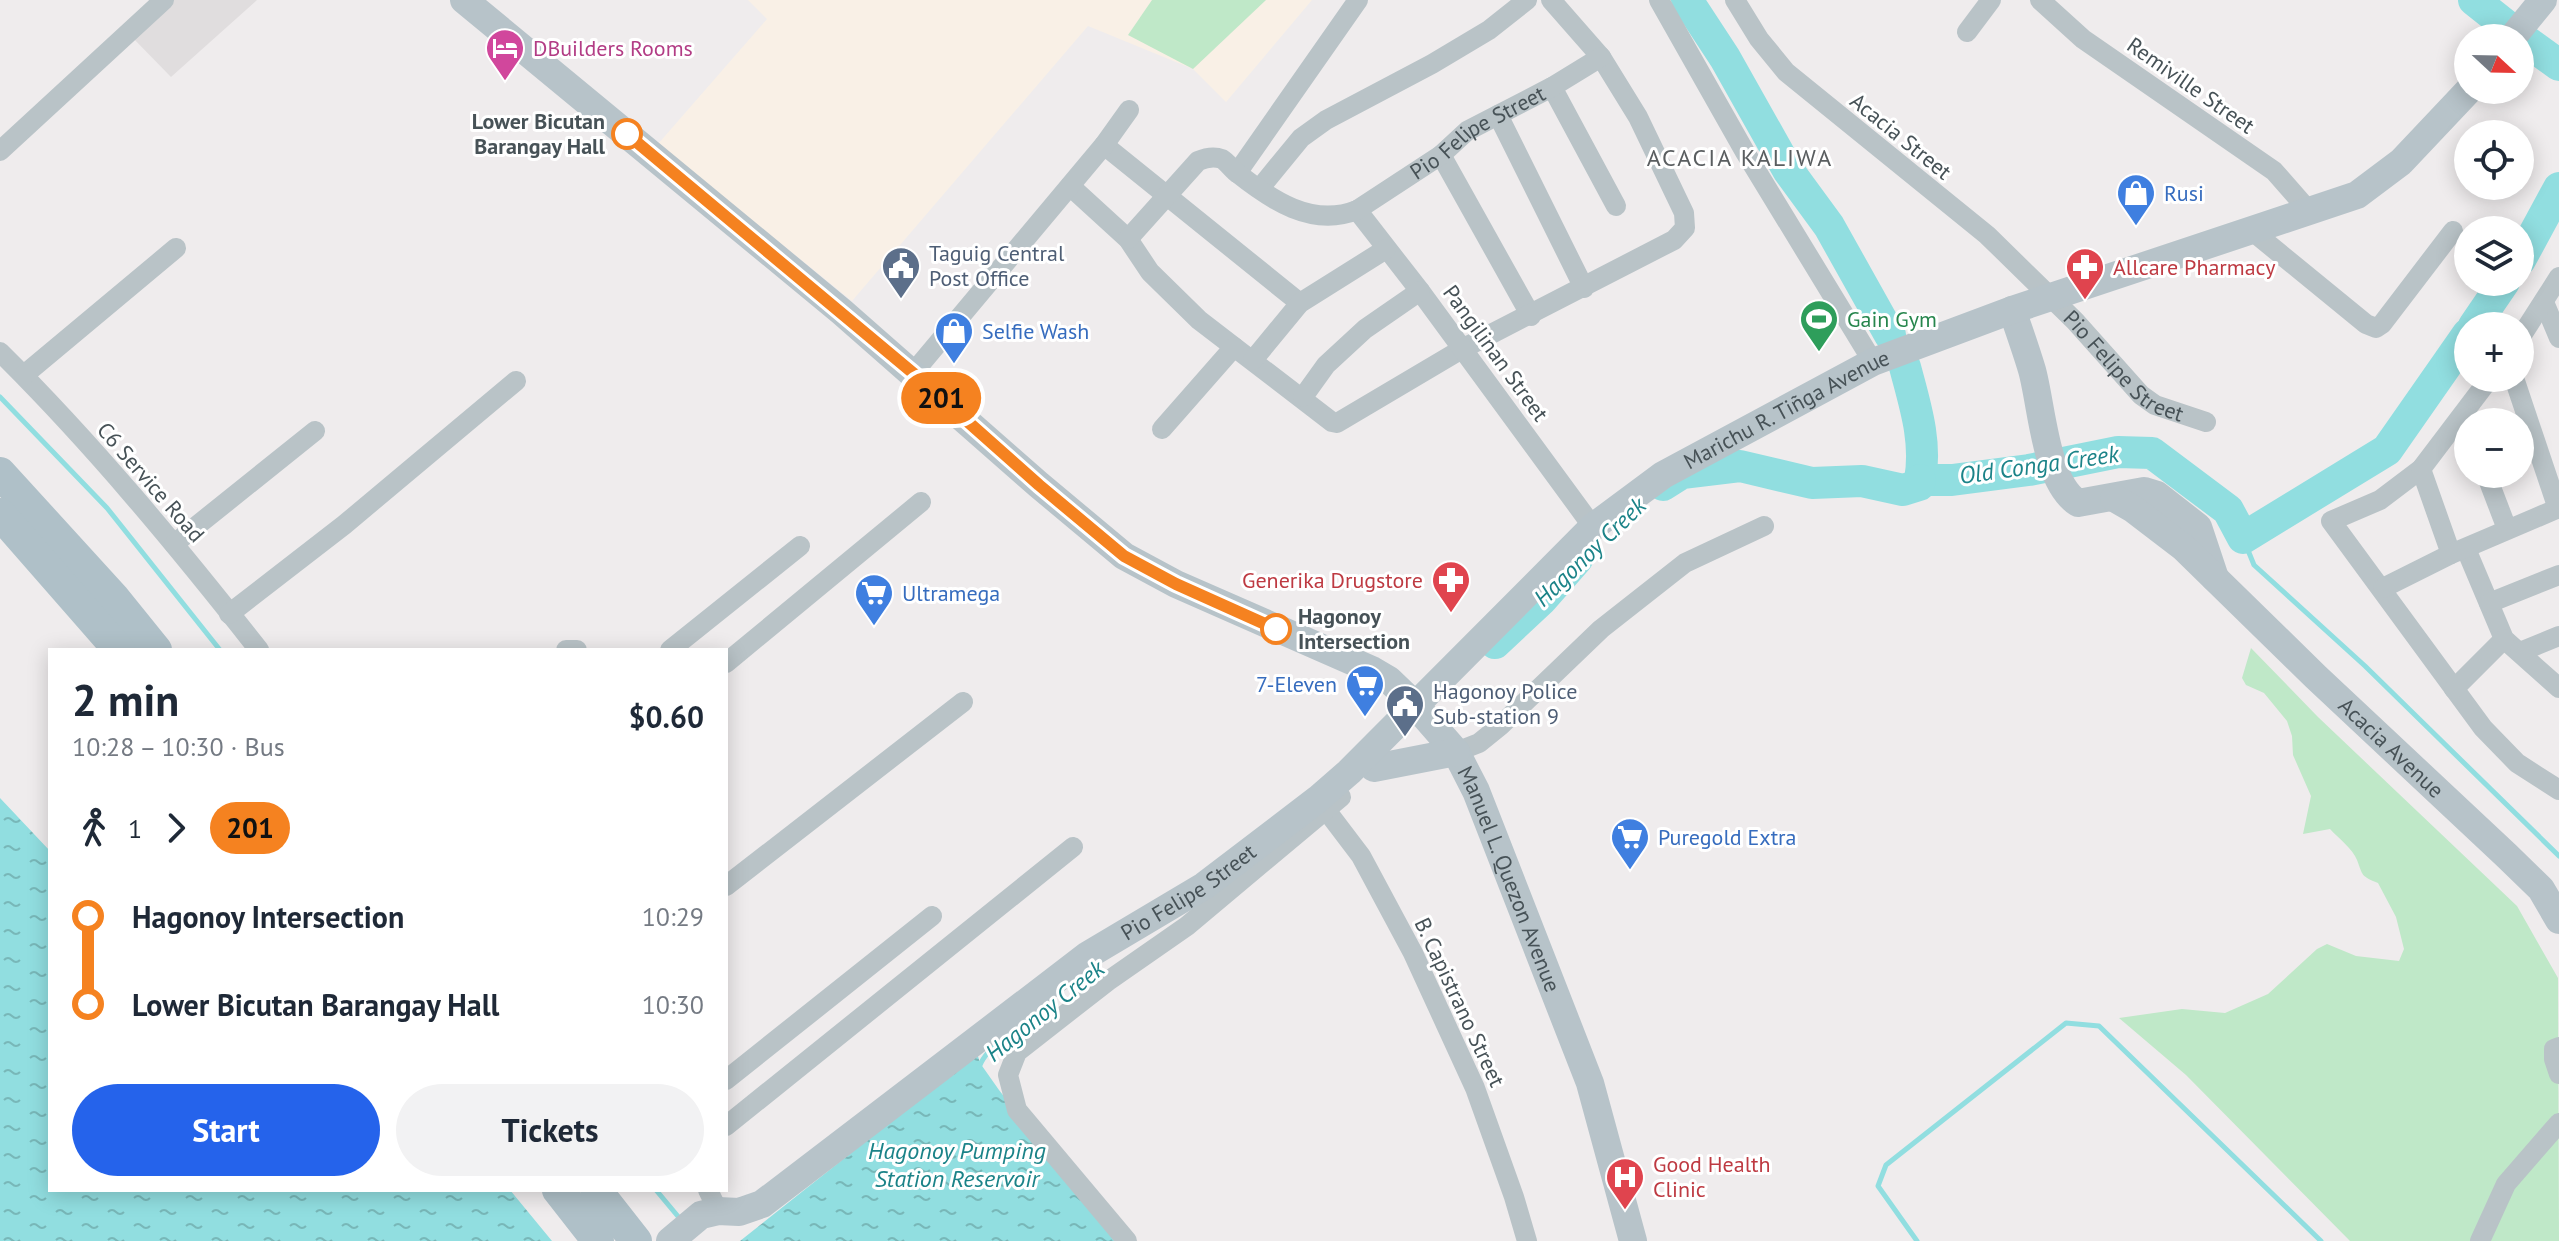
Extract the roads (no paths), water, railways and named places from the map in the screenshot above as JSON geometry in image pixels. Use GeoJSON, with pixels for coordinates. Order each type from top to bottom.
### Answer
{"type":"FeatureCollection","features":[{"type":"Feature","properties":{"kind":"main road","name":"Manuel L. Quezon Avenue"},"geometry":{"type":"LineString","coordinates":[[464,0],[913,373],[1050,495],[1124,556],[1176,584],[1372,670],[1389,680],[1434,727],[1482,805],[1590,1083],[1633,1241]]}},
{"type":"Feature","properties":{"kind":"main road"},"geometry":{"type":"LineString","coordinates":[[2520,24],[2530,5]]}},
{"type":"Feature","properties":{"kind":"main road","name":"Marichu R. Tiñga Avenue"},"geometry":{"type":"LineString","coordinates":[[1434,727],[1453,667],[1593,527],[1663,475],[1873,362],[2012,310],[2357,195],[2401,162],[2456,104]]}},
{"type":"Feature","properties":{"kind":"main road","name":"Acacia Avenue"},"geometry":{"type":"LineString","coordinates":[[2012,310],[2033,373],[2037,406],[2061,488],[2078,503],[2144,491],[2157,495],[2180,511],[2198,527],[2216,579],[2541,889],[2559,920]]}},
{"type":"Feature","properties":{"kind":"main road"},"geometry":{"type":"LineString","coordinates":[[0,473],[114,598],[154,648]]}},
{"type":"Feature","properties":{"kind":"main road"},"geometry":{"type":"LineString","coordinates":[[0,514],[117,648]]}},
{"type":"Feature","properties":{"kind":"main road"},"geometry":{"type":"LineString","coordinates":[[1389,680],[1410,684],[1453,667]]}},
{"type":"Feature","properties":{"kind":"main road"},"geometry":{"type":"LineString","coordinates":[[1374,768],[1434,727]]}},
{"type":"Feature","properties":{"kind":"main road","name":"Pio Felipe Street"},"geometry":{"type":"LineString","coordinates":[[670,1241],[709,1205],[739,1212],[762,1204],[1099,969],[1204,886],[1434,727]]}},
{"type":"Feature","properties":{"kind":"main road"},"geometry":{"type":"LineString","coordinates":[[560,1192],[598,1241]]}},
{"type":"Feature","properties":{"kind":"main road"},"geometry":{"type":"LineString","coordinates":[[598,1192],[636,1241]]}},
{"type":"Feature","properties":{"kind":"street"},"geometry":{"type":"LineString","coordinates":[[0,151],[164,0]]}},
{"type":"Feature","properties":{"kind":"street"},"geometry":{"type":"LineString","coordinates":[[1237,173],[1358,0]]}},
{"type":"Feature","properties":{"kind":"street"},"geometry":{"type":"LineString","coordinates":[[1260,188],[1301,138],[1326,120],[1489,30],[1527,0]]}},
{"type":"Feature","properties":{"kind":"street"},"geometry":{"type":"LineString","coordinates":[[1070,186],[1128,239],[1150,272],[1199,320],[1337,423],[1462,349],[1674,240],[1685,228],[1684,213],[1638,117],[1601,57],[1551,0]]}},
{"type":"Feature","properties":{"kind":"street"},"geometry":{"type":"LineString","coordinates":[[1659,0],[1745,152],[1873,362]]}},
{"type":"Feature","properties":{"kind":"street","name":"Acacia Street"},"geometry":{"type":"LineString","coordinates":[[1735,0],[1759,39],[1786,72],[1987,235],[2051,298]]}},
{"type":"Feature","properties":{"kind":"street"},"geometry":{"type":"LineString","coordinates":[[1967,32],[1991,0]]}},
{"type":"Feature","properties":{"kind":"street","name":"Remiville Street"},"geometry":{"type":"LineString","coordinates":[[2040,0],[2083,39],[2274,171],[2310,212]]}},
{"type":"Feature","properties":{"kind":"street","name":"Pio Felipe Street"},"geometry":{"type":"LineString","coordinates":[[1357,210],[1441,155],[1467,131],[1552,87],[1601,57]]}},
{"type":"Feature","properties":{"kind":"street"},"geometry":{"type":"LineString","coordinates":[[1552,87],[1616,206]]}},
{"type":"Feature","properties":{"kind":"street"},"geometry":{"type":"LineString","coordinates":[[913,373],[1104,145],[1129,110]]}},
{"type":"Feature","properties":{"kind":"street"},"geometry":{"type":"LineString","coordinates":[[1498,115],[1584,288]]}},
{"type":"Feature","properties":{"kind":"street"},"geometry":{"type":"LineString","coordinates":[[1104,145],[1300,303]]}},
{"type":"Feature","properties":{"kind":"street"},"geometry":{"type":"LineString","coordinates":[[1441,155],[1531,316]]}},
{"type":"Feature","properties":{"kind":"street"},"geometry":{"type":"LineString","coordinates":[[1128,239],[1198,161],[1206,157],[1222,159],[1260,188],[1310,215],[1329,218],[1357,210]]}},
{"type":"Feature","properties":{"kind":"street","name":"Pangilinan Street"},"geometry":{"type":"LineString","coordinates":[[1357,210],[1593,527]]}},
{"type":"Feature","properties":{"kind":"street"},"geometry":{"type":"LineString","coordinates":[[2251,230],[2366,324],[2376,328],[2453,231]]}},
{"type":"Feature","properties":{"kind":"street"},"geometry":{"type":"LineString","coordinates":[[24,375],[176,248]]}},
{"type":"Feature","properties":{"kind":"street"},"geometry":{"type":"LineString","coordinates":[[1253,360],[1300,303],[1386,249]]}},
{"type":"Feature","properties":{"kind":"street"},"geometry":{"type":"LineString","coordinates":[[2534,317],[2559,277]]}},
{"type":"Feature","properties":{"kind":"street"},"geometry":{"type":"LineString","coordinates":[[1303,397],[1326,365],[1365,329],[1420,291]]}},
{"type":"Feature","properties":{"kind":"street","name":"Pio Felipe Street"},"geometry":{"type":"LineString","coordinates":[[2051,298],[2141,395],[2155,405],[2206,422]]}},
{"type":"Feature","properties":{"kind":"street"},"geometry":{"type":"LineString","coordinates":[[2544,302],[2559,338]]}},
{"type":"Feature","properties":{"kind":"street"},"geometry":{"type":"LineString","coordinates":[[1162,429],[1234,347]]}},
{"type":"Feature","properties":{"kind":"street","name":"C6 Service Road"},"geometry":{"type":"LineString","coordinates":[[0,352],[174,544],[257,648]]}},
{"type":"Feature","properties":{"kind":"street"},"geometry":{"type":"LineString","coordinates":[[229,614],[344,525],[516,381]]}},
{"type":"Feature","properties":{"kind":"street"},"geometry":{"type":"LineString","coordinates":[[2383,588],[2507,529],[2558,509],[2519,392]]}},
{"type":"Feature","properties":{"kind":"street"},"geometry":{"type":"LineString","coordinates":[[174,544],[315,431]]}},
{"type":"Feature","properties":{"kind":"street"},"geometry":{"type":"LineString","coordinates":[[2454,433],[2421,469],[2380,500],[2331,521],[2483,728],[2517,763],[2559,790]]}},
{"type":"Feature","properties":{"kind":"street"},"geometry":{"type":"LineString","coordinates":[[2421,469],[2458,552],[2512,645],[2559,688]]}},
{"type":"Feature","properties":{"kind":"street"},"geometry":{"type":"LineString","coordinates":[[2491,488],[2507,529]]}},
{"type":"Feature","properties":{"kind":"street"},"geometry":{"type":"LineString","coordinates":[[728,661],[921,502]]}},
{"type":"Feature","properties":{"kind":"street"},"geometry":{"type":"LineString","coordinates":[[1434,727],[1479,743],[1601,629],[1685,563],[1764,526]]}},
{"type":"Feature","properties":{"kind":"street"},"geometry":{"type":"LineString","coordinates":[[672,648],[800,546]]}},
{"type":"Feature","properties":{"kind":"street"},"geometry":{"type":"LineString","coordinates":[[2489,603],[2559,575]]}},
{"type":"Feature","properties":{"kind":"street"},"geometry":{"type":"LineString","coordinates":[[2454,689],[2512,645],[2559,636]]}},
{"type":"Feature","properties":{"kind":"street"},"geometry":{"type":"LineString","coordinates":[[728,884],[963,702]]}},
{"type":"Feature","properties":{"kind":"street"},"geometry":{"type":"LineString","coordinates":[[1322,804],[1374,768]]}},
{"type":"Feature","properties":{"kind":"street","name":"B. Capistrano Street"},"geometry":{"type":"LineString","coordinates":[[1322,804],[1361,856],[1413,953],[1475,1088],[1527,1241]]}},
{"type":"Feature","properties":{"kind":"street"},"geometry":{"type":"LineString","coordinates":[[728,1124],[1073,847]]}},
{"type":"Feature","properties":{"kind":"street"},"geometry":{"type":"LineString","coordinates":[[728,1078],[932,916]]}},
{"type":"Feature","properties":{"kind":"street"},"geometry":{"type":"LineString","coordinates":[[1099,969],[1017,1052],[1008,1075],[1017,1110],[1127,1241]]}},
{"type":"Feature","properties":{"kind":"street"},"geometry":{"type":"LineString","coordinates":[[2559,1047],[2554,1049],[2559,1074]]}},
{"type":"Feature","properties":{"kind":"street"},"geometry":{"type":"LineString","coordinates":[[2480,1241],[2506,1184],[2559,1123]]}},
{"type":"Feature","properties":{"kind":"water"},"geometry":{"type":"Polygon","coordinates":[[[0,798],[48,849],[48,1192],[512,1192],[552,1241],[0,1241],[0,798]]]}},
{"type":"Feature","properties":{"kind":"water","name":"Hagonoy Pumping Station Reservoir"},"geometry":{"type":"Polygon","coordinates":[[[977,1053],[980,1063],[999,1090],[1116,1241],[740,1241],[977,1053]]]}},
{"type":"Feature","properties":{"kind":"waterway"},"geometry":{"type":"LineString","coordinates":[[1687,0],[1725,58],[1788,170],[1829,226],[1890,335]]}},
{"type":"Feature","properties":{"kind":"waterway","name":"Old Conga Creek"},"geometry":{"type":"LineString","coordinates":[[2474,0],[2504,24]]}},
{"type":"Feature","properties":{"kind":"waterway","name":"Old Conga Creek"},"geometry":{"type":"LineString","coordinates":[[2534,47],[2559,65]]}},
{"type":"Feature","properties":{"kind":"waterway","name":"Old Conga Creek"},"geometry":{"type":"LineString","coordinates":[[2534,234],[2559,188]]}},
{"type":"Feature","properties":{"kind":"waterway","name":"Old Conga Creek"},"geometry":{"type":"LineString","coordinates":[[2484,312],[2494,296]]}},
{"type":"Feature","properties":{"kind":"waterway","name":"Old Conga Creek"},"geometry":{"type":"LineString","coordinates":[[1920,480],[1952,480],[2029,470],[2118,452],[2152,453],[2228,510],[2243,538],[2387,450],[2454,354]]}},
{"type":"Feature","properties":{"kind":"waterway"},"geometry":{"type":"LineString","coordinates":[[1905,367],[1921,437],[1920,480]]}},
{"type":"Feature","properties":{"kind":"waterway"},"geometry":{"type":"LineString","coordinates":[[0,397],[107,508],[218,648]]}},
{"type":"Feature","properties":{"kind":"waterway","name":"Hagonoy Creek"},"geometry":{"type":"LineString","coordinates":[[1663,485],[1682,473],[1740,466],[1812,483],[1862,481],[1903,490],[1919,485],[1920,480]]}},
{"type":"Feature","properties":{"kind":"waterway"},"geometry":{"type":"LineString","coordinates":[[2243,538],[2254,565],[2365,666],[2559,856]]}},
{"type":"Feature","properties":{"kind":"waterway","name":"Hagonoy Creek"},"geometry":{"type":"LineString","coordinates":[[1495,643],[1542,599],[1577,559]]}},
{"type":"Feature","properties":{"kind":"waterway","name":"Hagonoy Creek"},"geometry":{"type":"LineString","coordinates":[[979,1068],[996,1044],[1040,1009]]}},
{"type":"Feature","properties":{"kind":"waterway"},"geometry":{"type":"LineString","coordinates":[[1917,1241],[1878,1186],[1886,1165],[2066,1023],[2099,1026],[2321,1241]]}},
{"type":"Feature","properties":{"kind":"waterway"},"geometry":{"type":"LineString","coordinates":[[658,1192],[681,1220]]}},
{"type":"Feature","properties":{"kind":"place","name":"DBuilders Rooms"},"geometry":{"type":"Point","coordinates":[505,82]}},
{"type":"Feature","properties":{"kind":"place","name":"Lower Bicutan Barangay Hall"},"geometry":{"type":"Point","coordinates":[627,134]}},
{"type":"Feature","properties":{"kind":"place","name":"Rusi"},"geometry":{"type":"Point","coordinates":[2136,227]}},
{"type":"Feature","properties":{"kind":"place","name":"Taguig Central Post Office"},"geometry":{"type":"Point","coordinates":[901,300]}},
{"type":"Feature","properties":{"kind":"place","name":"Allcare Pharmacy"},"geometry":{"type":"Point","coordinates":[2085,301]}},
{"type":"Feature","properties":{"kind":"place","name":"Gain Gym"},"geometry":{"type":"Point","coordinates":[1819,353]}},
{"type":"Feature","properties":{"kind":"place","name":"Selfie Wash"},"geometry":{"type":"Point","coordinates":[954,365]}},
{"type":"Feature","properties":{"kind":"place","name":"Generika Drugstore"},"geometry":{"type":"Point","coordinates":[1451,614]}},
{"type":"Feature","properties":{"kind":"place","name":"Ultramega"},"geometry":{"type":"Point","coordinates":[874,627]}},
{"type":"Feature","properties":{"kind":"place","name":"Hagonoy Intersection"},"geometry":{"type":"Point","coordinates":[1276,629]}},
{"type":"Feature","properties":{"kind":"place","name":"7-Eleven"},"geometry":{"type":"Point","coordinates":[1365,718]}},
{"type":"Feature","properties":{"kind":"place","name":"Hagonoy Police Sub-station 9"},"geometry":{"type":"Point","coordinates":[1405,738]}},
{"type":"Feature","properties":{"kind":"place","name":"Puregold Extra"},"geometry":{"type":"Point","coordinates":[1630,871]}},
{"type":"Feature","properties":{"kind":"place","name":"Good Health Clinic"},"geometry":{"type":"Point","coordinates":[1625,1211]}},
{"type":"Feature","properties":{"kind":"district","name":"ACACIA KALIWA"},"geometry":{"type":"Point","coordinates":[1740,158]}}]}
